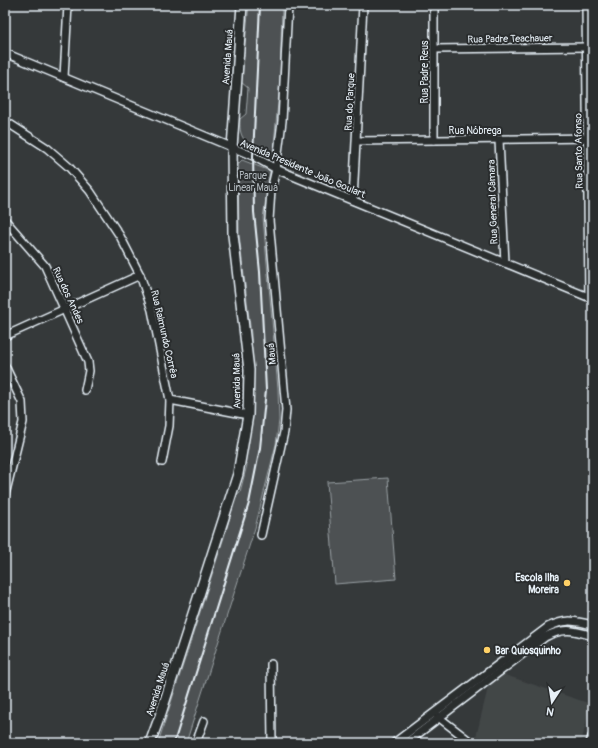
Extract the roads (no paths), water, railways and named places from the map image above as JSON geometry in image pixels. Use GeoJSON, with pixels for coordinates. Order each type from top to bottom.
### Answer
{"type":"FeatureCollection","features":[{"type":"Feature","properties":{"kind":"main road","name":"Avenida Mauá"},"geometry":{"type":"LineString","coordinates":[[150,743],[238,474],[248,415],[249,370],[233,235],[232,148],[242,5]]}},
{"type":"Feature","properties":{"kind":"main road"},"geometry":{"type":"LineString","coordinates":[[591,743],[593,737]]}},
{"type":"Feature","properties":{"kind":"street"},"geometry":{"type":"LineString","coordinates":[[64,77],[68,5]]}},
{"type":"Feature","properties":{"kind":"street"},"geometry":{"type":"LineString","coordinates":[[276,169],[286,67],[288,5]]}},
{"type":"Feature","properties":{"kind":"street","name":"Rua do Parque"},"geometry":{"type":"LineString","coordinates":[[353,200],[358,141],[363,5]]}},
{"type":"Feature","properties":{"kind":"street","name":"Rua Padre Reus"},"geometry":{"type":"LineString","coordinates":[[434,5],[434,140]]}},
{"type":"Feature","properties":{"kind":"street","name":"Rua Santo Afonso"},"geometry":{"type":"LineString","coordinates":[[586,5],[590,138],[591,298]]}},
{"type":"Feature","properties":{"kind":"street","name":"Rua Padre Teachauer"},"geometry":{"type":"LineString","coordinates":[[435,49],[587,47]]}},
{"type":"Feature","properties":{"kind":"street","name":"Avenida Presidente João Goulart"},"geometry":{"type":"LineString","coordinates":[[5,53],[254,156],[276,169],[591,298]]}},
{"type":"Feature","properties":{"kind":"street","name":"Rua Raimundo Corrêa"},"geometry":{"type":"LineString","coordinates":[[5,121],[47,148],[69,167],[90,191],[103,210],[120,236],[140,274],[152,310],[170,400],[168,426],[162,462]]}},
{"type":"Feature","properties":{"kind":"street","name":"Rua Nóbrega"},"geometry":{"type":"LineString","coordinates":[[358,141],[590,138]]}},
{"type":"Feature","properties":{"kind":"street","name":"Rua General Câmara"},"geometry":{"type":"LineString","coordinates":[[500,140],[505,262]]}},
{"type":"Feature","properties":{"kind":"street","name":"Mauá"},"geometry":{"type":"LineString","coordinates":[[261,535],[284,432],[286,410],[269,220],[271,190],[276,169]]}},
{"type":"Feature","properties":{"kind":"street","name":"Rua dos Andes"},"geometry":{"type":"LineString","coordinates":[[5,220],[44,266],[88,362],[89,371],[85,390]]}},
{"type":"Feature","properties":{"kind":"street"},"geometry":{"type":"LineString","coordinates":[[5,336],[140,274]]}},
{"type":"Feature","properties":{"kind":"street"},"geometry":{"type":"LineString","coordinates":[[5,366],[22,402],[23,422],[5,495]]}},
{"type":"Feature","properties":{"kind":"street"},"geometry":{"type":"LineString","coordinates":[[170,400],[248,415]]}},
{"type":"Feature","properties":{"kind":"street"},"geometry":{"type":"LineString","coordinates":[[406,743],[437,716],[501,667],[548,627],[559,621],[568,620],[593,625]]}},
{"type":"Feature","properties":{"kind":"street"},"geometry":{"type":"LineString","coordinates":[[501,667],[554,632],[572,630],[593,636]]}},
{"type":"Feature","properties":{"kind":"street"},"geometry":{"type":"LineString","coordinates":[[271,664],[272,743]]}},
{"type":"Feature","properties":{"kind":"street"},"geometry":{"type":"LineString","coordinates":[[394,743],[437,716]]}},
{"type":"Feature","properties":{"kind":"street"},"geometry":{"type":"LineString","coordinates":[[437,716],[472,743]]}},
{"type":"Feature","properties":{"kind":"street"},"geometry":{"type":"LineString","coordinates":[[196,743],[204,721]]}},
{"type":"Feature","properties":{"kind":"railway"},"geometry":{"type":"LineString","coordinates":[[174,743],[249,503],[260,448],[266,390],[260,272],[254,212],[253,156],[260,5]]}},
{"type":"Feature","properties":{"kind":"place","name":"Escola Ilha Moreira"},"geometry":{"type":"Point","coordinates":[567,583]}},
{"type":"Feature","properties":{"kind":"place","name":"Bar Quiosquinho"},"geometry":{"type":"Point","coordinates":[487,650]}},
{"type":"Feature","properties":{"kind":"park label","name":"Parque Linear Mauá"},"geometry":{"type":"Point","coordinates":[253,180]}}]}
